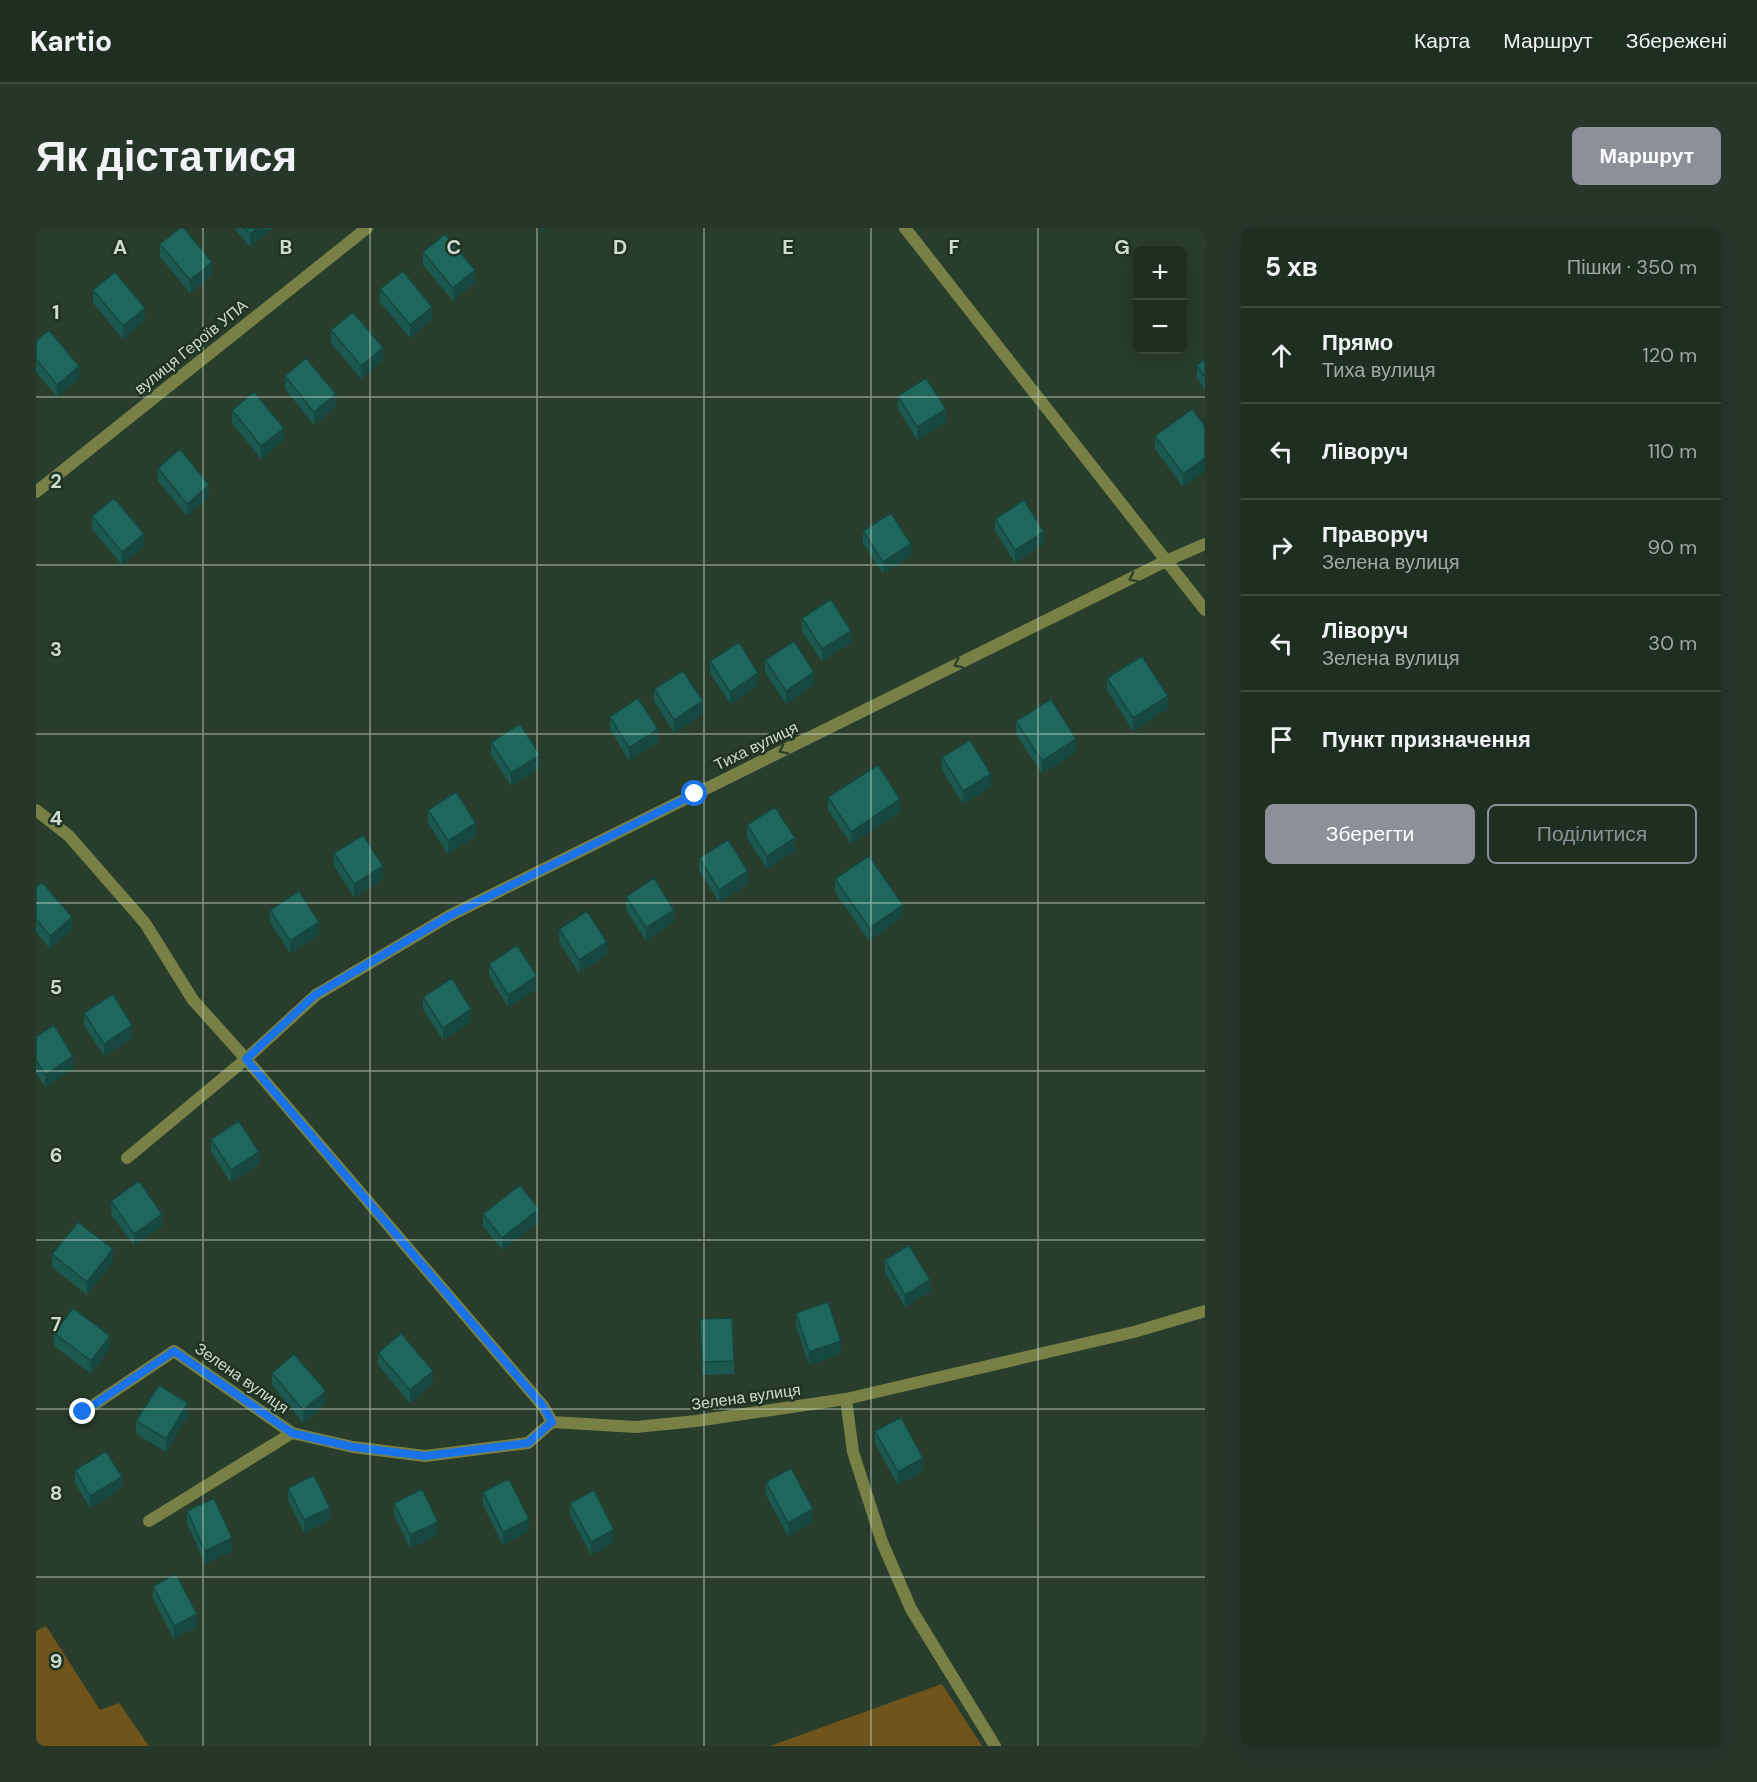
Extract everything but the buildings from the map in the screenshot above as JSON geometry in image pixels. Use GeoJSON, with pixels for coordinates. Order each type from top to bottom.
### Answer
{"type":"FeatureCollection","features":[{"type":"Feature","properties":{"kind":"street","name":"вулиця Героїв УПА"},"geometry":{"type":"LineString","coordinates":[[36,492],[367,228]]}},
{"type":"Feature","properties":{"kind":"street"},"geometry":{"type":"LineString","coordinates":[[905,228],[1205,610]]}},
{"type":"Feature","properties":{"kind":"street","name":"Тиха вулиця"},"geometry":{"type":"LineString","coordinates":[[127,1158],[246,1059],[315,995],[449,916],[1166,561],[1205,544]]}},
{"type":"Feature","properties":{"kind":"street"},"geometry":{"type":"LineString","coordinates":[[36,810],[69,836],[145,923],[193,1000],[536,1397],[552,1422]]}},
{"type":"Feature","properties":{"kind":"street","name":"Зелена вулиця"},"geometry":{"type":"LineString","coordinates":[[83,1412],[174,1351],[292,1433],[353,1447],[425,1456],[528,1443],[552,1422],[636,1427],[696,1421],[846,1399],[1134,1332],[1205,1311]]}},
{"type":"Feature","properties":{"kind":"street"},"geometry":{"type":"LineString","coordinates":[[846,1399],[852,1452],[882,1542],[907,1599],[995,1746]]}},
{"type":"Feature","properties":{"kind":"street","name":"Зелена вулиця"},"geometry":{"type":"LineString","coordinates":[[149,1521],[292,1433]]}},
{"type":"Feature","properties":{"kind":"shaded area"},"geometry":{"type":"Polygon","coordinates":[[[46,1626],[100,1710],[119,1703],[149,1746],[36,1746],[36,1631],[46,1626]]]}},
{"type":"Feature","properties":{"kind":"shaded area"},"geometry":{"type":"Polygon","coordinates":[[[942,1684],[982,1746],[770,1746],[942,1684]]]}},
{"type":"Feature","properties":{"kind":"route"},"geometry":{"type":"LineString","coordinates":[[83,1412],[174,1351],[292,1433],[353,1447],[425,1456],[528,1443],[552,1422],[543,1406],[246,1059],[315,995],[449,916],[695,794]]}}]}
